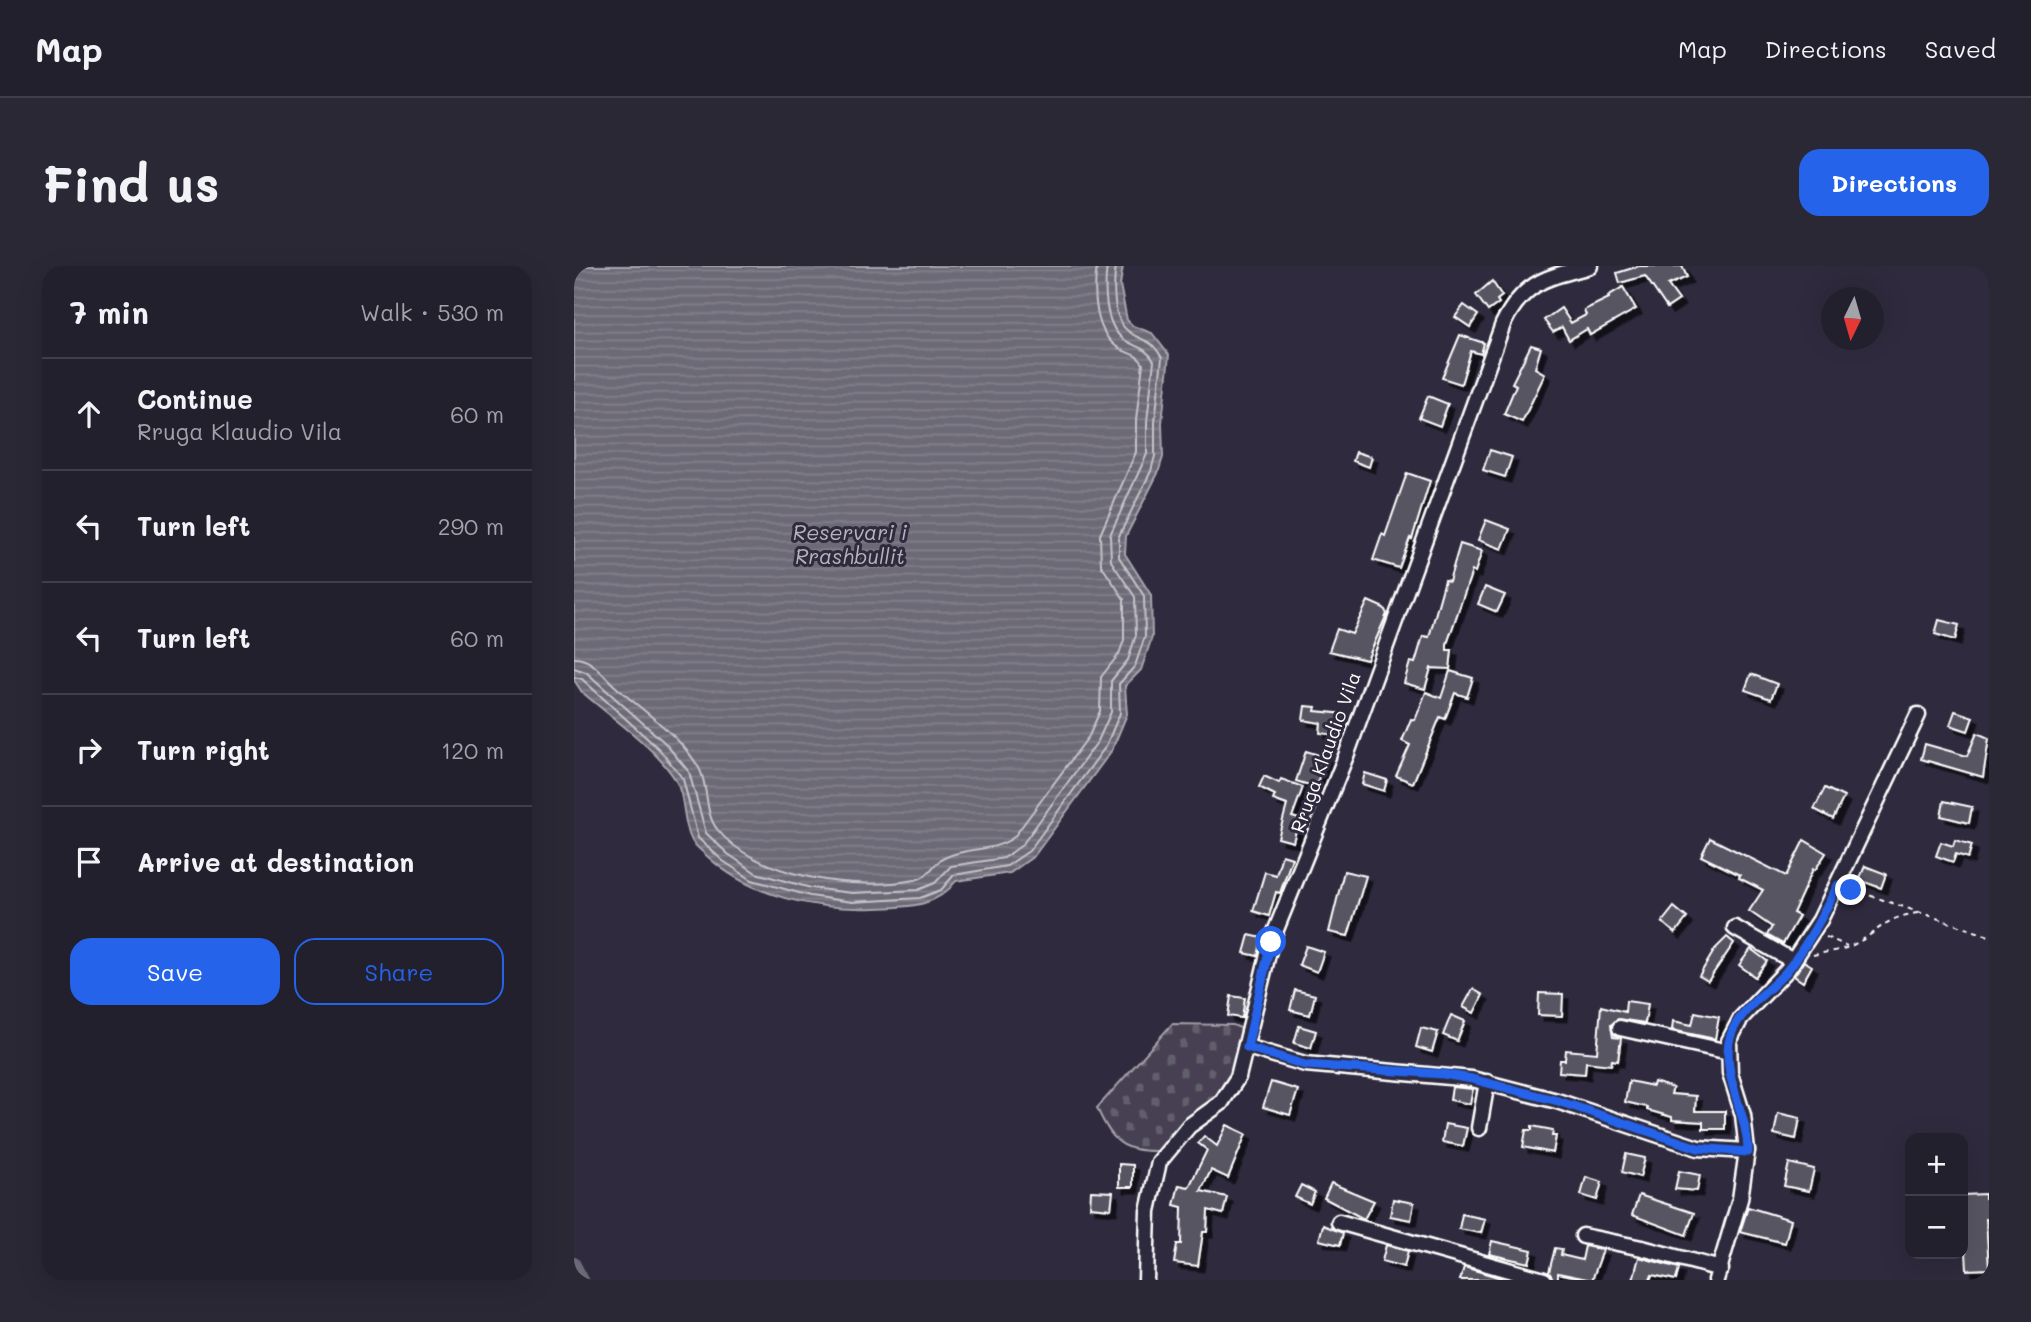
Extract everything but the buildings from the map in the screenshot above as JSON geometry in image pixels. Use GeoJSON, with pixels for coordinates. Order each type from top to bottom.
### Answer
{"type":"FeatureCollection","features":[{"type":"Feature","properties":{"kind":"street","name":"Rruga Klaudio Vila"},"geometry":{"type":"LineString","coordinates":[[1146,1280],[1148,1211],[1159,1162],[1189,1126],[1221,1103],[1230,1092],[1247,1047],[1271,942],[1346,756],[1503,324],[1513,304],[1536,283],[1590,266]]}},
{"type":"Feature","properties":{"kind":"street"},"geometry":{"type":"LineString","coordinates":[[1583,1236],[1642,1248],[1718,1275],[1724,1245],[1740,1199],[1748,1152],[1743,1115],[1730,1073],[1729,1041],[1741,1018],[1794,959],[1812,932],[1838,885],[1918,715]]}},
{"type":"Feature","properties":{"kind":"street"},"geometry":{"type":"LineString","coordinates":[[1735,928],[1794,959]]}},
{"type":"Feature","properties":{"kind":"street"},"geometry":{"type":"LineString","coordinates":[[1620,1028],[1730,1052]]}},
{"type":"Feature","properties":{"kind":"street"},"geometry":{"type":"LineString","coordinates":[[1247,1047],[1305,1065],[1443,1074],[1487,1082],[1558,1101],[1698,1148],[1748,1152]]}},
{"type":"Feature","properties":{"kind":"street"},"geometry":{"type":"LineString","coordinates":[[1479,1128],[1487,1082]]}},
{"type":"Feature","properties":{"kind":"street"},"geometry":{"type":"LineString","coordinates":[[1339,1222],[1544,1280]]}},
{"type":"Feature","properties":{"kind":"path"},"geometry":{"type":"LineString","coordinates":[[1838,885],[1989,936]]}},
{"type":"Feature","properties":{"kind":"path"},"geometry":{"type":"LineString","coordinates":[[1794,959],[1849,947],[1870,935],[1885,921],[1920,913]]}},
{"type":"Feature","properties":{"kind":"path"},"geometry":{"type":"LineString","coordinates":[[1812,932],[1849,947]]}},
{"type":"Feature","properties":{"kind":"green space"},"geometry":{"type":"Polygon","coordinates":[[[1172,1024],[1233,1025],[1245,1030],[1228,1096],[1170,1134],[1159,1151],[1128,1147],[1114,1137],[1097,1108],[1172,1024]]]}},
{"type":"Feature","properties":{"kind":"water","name":"Reservari i Rrashbullit"},"geometry":{"type":"Polygon","coordinates":[[[574,266],[1123,266],[1120,285],[1127,320],[1133,326],[1152,333],[1169,355],[1162,423],[1163,457],[1158,473],[1126,536],[1125,554],[1151,595],[1152,637],[1141,670],[1125,686],[1127,714],[1112,750],[1034,856],[1010,873],[956,881],[939,896],[920,904],[852,908],[807,903],[764,891],[724,870],[693,843],[675,779],[656,755],[582,692],[574,680],[574,266]]]}},
{"type":"Feature","properties":{"kind":"waterway"},"geometry":{"type":"LineString","coordinates":[[574,1263],[583,1280]]}},
{"type":"Feature","properties":{"kind":"route"},"geometry":{"type":"LineString","coordinates":[[1271,942],[1247,1047],[1305,1065],[1443,1074],[1472,1079],[1558,1101],[1698,1148],[1748,1152],[1748,1136],[1730,1073],[1729,1041],[1741,1018],[1787,970],[1820,920],[1838,885],[1851,890]]}}]}
